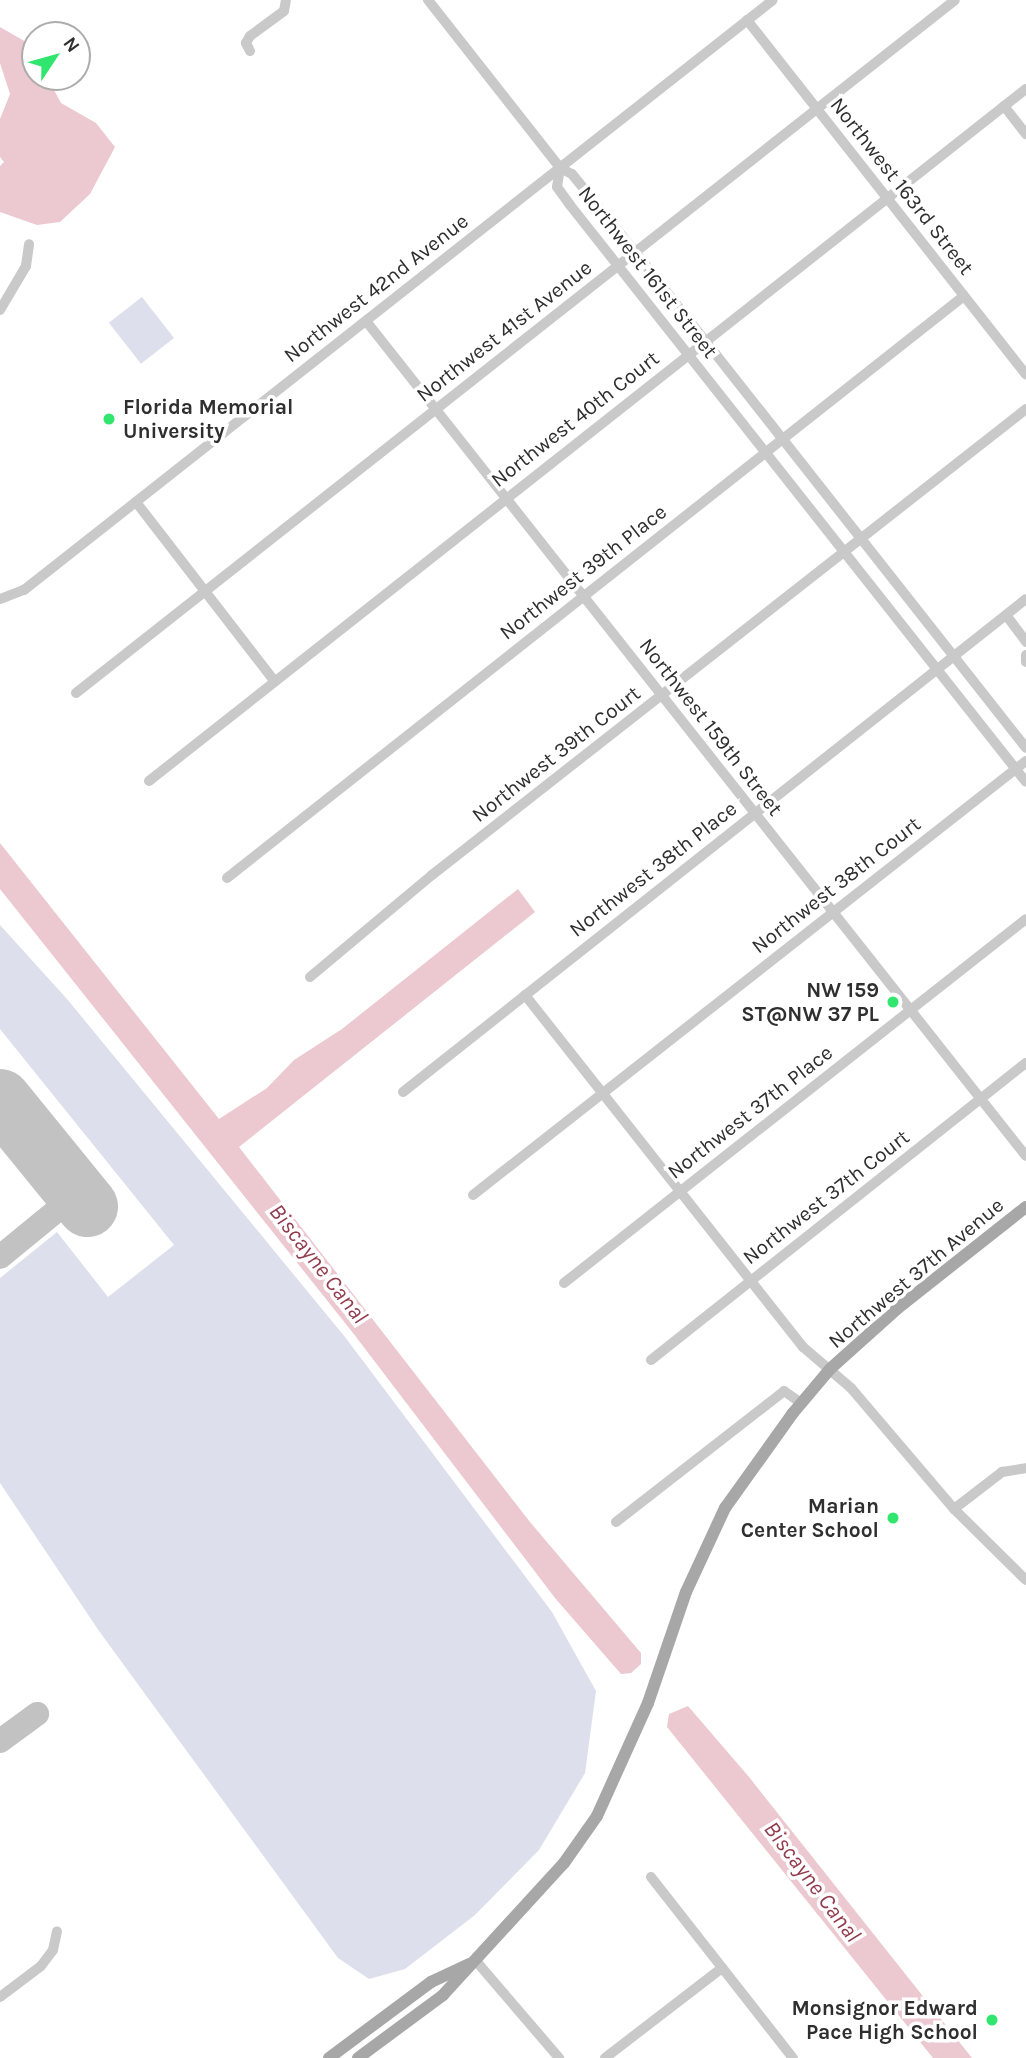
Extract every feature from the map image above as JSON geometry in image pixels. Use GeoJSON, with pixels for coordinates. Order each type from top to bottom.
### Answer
{"type":"FeatureCollection","features":[{"type":"Feature","properties":{"kind":"main road","name":"Northwest 37th Avenue"},"geometry":{"type":"LineString","coordinates":[[358,2058],[443,1995],[564,1863],[597,1816],[648,1703],[686,1592],[725,1508],[802,1403],[830,1369],[1026,1207]]}},
{"type":"Feature","properties":{"kind":"main road"},"geometry":{"type":"LineString","coordinates":[[329,2058],[431,1982],[476,1961]]}},
{"type":"Feature","properties":{"kind":"street"},"geometry":{"type":"LineString","coordinates":[[250,51],[246,43],[250,36],[284,11],[286,0]]}},
{"type":"Feature","properties":{"kind":"street"},"geometry":{"type":"LineString","coordinates":[[428,0],[560,168]]}},
{"type":"Feature","properties":{"kind":"street","name":"Northwest 42nd Avenue"},"geometry":{"type":"LineString","coordinates":[[0,599],[19,593],[773,0]]}},
{"type":"Feature","properties":{"kind":"street","name":"Northwest 41st Avenue"},"geometry":{"type":"LineString","coordinates":[[76,693],[955,0]]}},
{"type":"Feature","properties":{"kind":"street","name":"Northwest 163rd Street"},"geometry":{"type":"LineString","coordinates":[[747,20],[1026,374]]}},
{"type":"Feature","properties":{"kind":"street","name":"Northwest 40th Court"},"geometry":{"type":"LineString","coordinates":[[149,781],[1026,89]]}},
{"type":"Feature","properties":{"kind":"street"},"geometry":{"type":"LineString","coordinates":[[1004,106],[1026,134]]}},
{"type":"Feature","properties":{"kind":"street","name":"Northwest 161st Street"},"geometry":{"type":"LineString","coordinates":[[1026,748],[635,252],[572,174],[560,168],[557,187],[1026,782]]}},
{"type":"Feature","properties":{"kind":"street"},"geometry":{"type":"LineString","coordinates":[[0,310],[26,266],[29,244]]}},
{"type":"Feature","properties":{"kind":"street","name":"Northwest 39th Place"},"geometry":{"type":"LineString","coordinates":[[227,878],[964,296]]}},
{"type":"Feature","properties":{"kind":"street","name":"Northwest 159th Street"},"geometry":{"type":"LineString","coordinates":[[366,321],[1026,1156]]}},
{"type":"Feature","properties":{"kind":"street","name":"Northwest 39th Court"},"geometry":{"type":"LineString","coordinates":[[310,977],[432,875],[1026,409]]}},
{"type":"Feature","properties":{"kind":"street"},"geometry":{"type":"LineString","coordinates":[[136,502],[275,682]]}},
{"type":"Feature","properties":{"kind":"street","name":"Northwest 38th Place"},"geometry":{"type":"LineString","coordinates":[[403,1092],[1026,599]]}},
{"type":"Feature","properties":{"kind":"street"},"geometry":{"type":"LineString","coordinates":[[1006,615],[1026,642]]}},
{"type":"Feature","properties":{"kind":"street"},"geometry":{"type":"LineString","coordinates":[[1026,655],[1026,662]]}},
{"type":"Feature","properties":{"kind":"street","name":"Northwest 38th Court"},"geometry":{"type":"LineString","coordinates":[[473,1195],[1026,761]]}},
{"type":"Feature","properties":{"kind":"street","name":"Northwest 37th Place"},"geometry":{"type":"LineString","coordinates":[[564,1283],[1026,919]]}},
{"type":"Feature","properties":{"kind":"street"},"geometry":{"type":"LineString","coordinates":[[525,995],[803,1346],[830,1369],[954,1509],[1026,1580]]}},
{"type":"Feature","properties":{"kind":"street","name":"Northwest 37th Court"},"geometry":{"type":"LineString","coordinates":[[651,1360],[1026,1063]]}},
{"type":"Feature","properties":{"kind":"street"},"geometry":{"type":"LineString","coordinates":[[616,1522],[784,1391],[802,1403]]}},
{"type":"Feature","properties":{"kind":"street"},"geometry":{"type":"LineString","coordinates":[[954,1509],[1002,1472],[1026,1468]]}},
{"type":"Feature","properties":{"kind":"street"},"geometry":{"type":"LineString","coordinates":[[651,1877],[793,2058]]}},
{"type":"Feature","properties":{"kind":"street"},"geometry":{"type":"LineString","coordinates":[[0,1997],[41,1966],[53,1950],[57,1931]]}},
{"type":"Feature","properties":{"kind":"street"},"geometry":{"type":"LineString","coordinates":[[476,1961],[559,2058]]}},
{"type":"Feature","properties":{"kind":"street"},"geometry":{"type":"LineString","coordinates":[[605,2058],[722,1968]]}},
{"type":"Feature","properties":{"kind":"shaded area"},"geometry":{"type":"Polygon","coordinates":[[[142,297],[174,338],[141,364],[109,323],[142,297]]]}},
{"type":"Feature","properties":{"kind":"shaded area"},"geometry":{"type":"Polygon","coordinates":[[[0,925],[67,999],[345,1337],[552,1612],[596,1691],[585,1773],[539,1850],[475,1915],[405,1969],[369,1979],[338,1958],[99,1631],[0,1483],[0,1278],[57,1232],[108,1297],[174,1245],[0,1029],[0,925]]]}},
{"type":"Feature","properties":{"kind":"water"},"geometry":{"type":"Polygon","coordinates":[[[0,27],[21,39],[21,91],[55,91],[61,103],[96,123],[115,147],[90,194],[60,222],[37,225],[0,212],[0,166],[4,162],[0,157],[0,119],[10,94],[0,63],[0,27]]]}},
{"type":"Feature","properties":{"kind":"water","name":"Biscayne Canal"},"geometry":{"type":"Polygon","coordinates":[[[0,843],[219,1119],[267,1088],[294,1060],[342,1029],[518,889],[535,912],[239,1147],[530,1522],[641,1653],[641,1664],[631,1673],[621,1674],[555,1598],[353,1333],[0,889],[0,843]]]}},
{"type":"Feature","properties":{"kind":"water","name":"Biscayne Canal"},"geometry":{"type":"Polygon","coordinates":[[[688,1706],[749,1777],[972,2058],[933,2058],[667,1727],[669,1714],[688,1706]]]}},
{"type":"Feature","properties":{"kind":"taxiway"},"geometry":{"type":"LineString","coordinates":[[0,1257],[77,1194]]}},
{"type":"Feature","properties":{"kind":"taxiway"},"geometry":{"type":"LineString","coordinates":[[0,1741],[37,1714]]}},
{"type":"Feature","properties":{"kind":"runway"},"geometry":{"type":"LineString","coordinates":[[0,1099],[87,1206]]}},
{"type":"Feature","properties":{"kind":"place","name":"Florida Memorial University"},"geometry":{"type":"Point","coordinates":[109,419]}},
{"type":"Feature","properties":{"kind":"place","name":"NW 159 ST@NW 37 PL"},"geometry":{"type":"Point","coordinates":[893,1002]}},
{"type":"Feature","properties":{"kind":"place","name":"Marian Center School"},"geometry":{"type":"Point","coordinates":[893,1518]}},
{"type":"Feature","properties":{"kind":"place","name":"Monsignor Edward Pace High School"},"geometry":{"type":"Point","coordinates":[992,2020]}}]}
